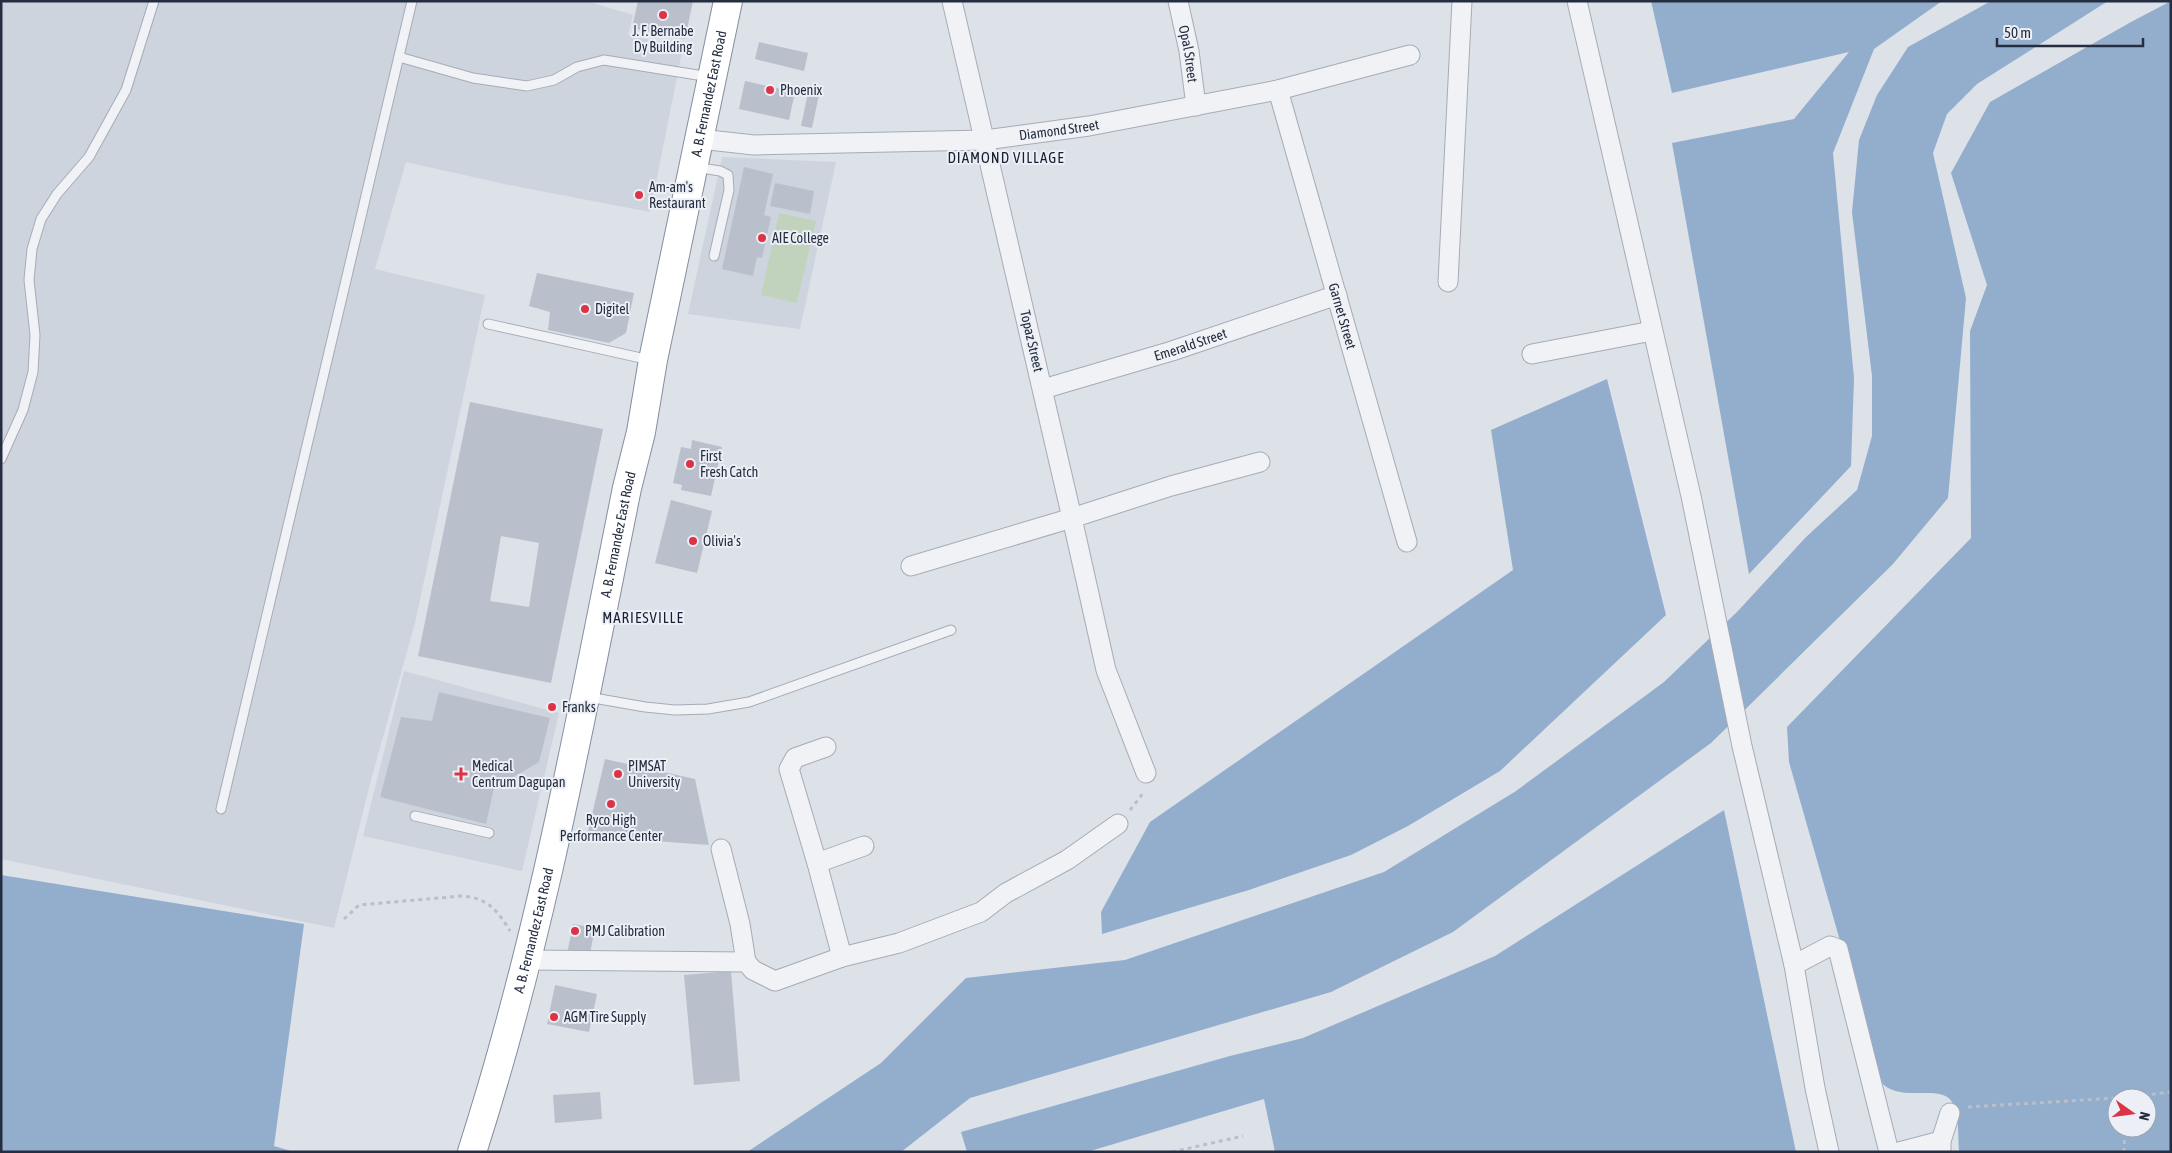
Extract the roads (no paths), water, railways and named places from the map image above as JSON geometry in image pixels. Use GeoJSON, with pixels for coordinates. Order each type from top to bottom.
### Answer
{"type":"FeatureCollection","features":[{"type":"Feature","properties":{"kind":"highway","name":"A. B. Fernandez East Road"},"geometry":{"type":"LineString","coordinates":[[472,1152],[498,1073],[554,849],[627,488],[641,432],[652,360],[695,167],[728,1]]}},
{"type":"Feature","properties":{"kind":"street","name":"Topaz Street"},"geometry":{"type":"LineString","coordinates":[[952,1],[1043,389],[1106,670],[1146,773]]}},
{"type":"Feature","properties":{"kind":"street","name":"Opal Street"},"geometry":{"type":"LineString","coordinates":[[1178,1],[1189,51],[1196,106]]}},
{"type":"Feature","properties":{"kind":"street"},"geometry":{"type":"LineString","coordinates":[[1448,282],[1462,1]]}},
{"type":"Feature","properties":{"kind":"street"},"geometry":{"type":"LineString","coordinates":[[1577,1],[1712,594],[1742,746],[1794,965],[1815,1088],[1829,1152]]}},
{"type":"Feature","properties":{"kind":"street","name":"Diamond Street"},"geometry":{"type":"LineString","coordinates":[[700,139],[754,145],[985,140],[1089,126],[1278,90],[1410,55]]}},
{"type":"Feature","properties":{"kind":"street","name":"Garnet Street"},"geometry":{"type":"LineString","coordinates":[[1278,90],[1407,542]]}},
{"type":"Feature","properties":{"kind":"street","name":"Emerald Street"},"geometry":{"type":"LineString","coordinates":[[1043,389],[1172,351],[1337,295]]}},
{"type":"Feature","properties":{"kind":"street"},"geometry":{"type":"LineString","coordinates":[[1532,354],[1652,331]]}},
{"type":"Feature","properties":{"kind":"street"},"geometry":{"type":"LineString","coordinates":[[911,566],[1171,486],[1260,462]]}},
{"type":"Feature","properties":{"kind":"street"},"geometry":{"type":"LineString","coordinates":[[826,747],[795,758],[789,769],[818,863],[842,957]]}},
{"type":"Feature","properties":{"kind":"street"},"geometry":{"type":"LineString","coordinates":[[721,849],[740,924],[746,962],[753,970],[775,981],[842,957],[899,943],[981,912],[1006,893],[1067,860],[1118,824]]}},
{"type":"Feature","properties":{"kind":"street"},"geometry":{"type":"LineString","coordinates":[[818,863],[864,846]]}},
{"type":"Feature","properties":{"kind":"street"},"geometry":{"type":"LineString","coordinates":[[1794,965],[1830,946],[1838,949],[1889,1152]]}},
{"type":"Feature","properties":{"kind":"street"},"geometry":{"type":"LineString","coordinates":[[527,960],[746,962]]}},
{"type":"Feature","properties":{"kind":"street"},"geometry":{"type":"LineString","coordinates":[[1899,1152],[1941,1146],[1957,1110]]}},
{"type":"Feature","properties":{"kind":"lane"},"geometry":{"type":"LineString","coordinates":[[1,459],[23,410],[33,372],[35,335],[29,280],[32,249],[41,219],[57,194],[89,157],[126,90],[154,1]]}},
{"type":"Feature","properties":{"kind":"lane"},"geometry":{"type":"LineString","coordinates":[[221,809],[412,1]]}},
{"type":"Feature","properties":{"kind":"lane"},"geometry":{"type":"LineString","coordinates":[[399,57],[473,78],[527,86],[554,80],[577,67],[604,60],[713,78]]}},
{"type":"Feature","properties":{"kind":"lane"},"geometry":{"type":"LineString","coordinates":[[695,167],[720,170],[728,175],[729,190],[714,256]]}},
{"type":"Feature","properties":{"kind":"lane"},"geometry":{"type":"LineString","coordinates":[[488,324],[652,360]]}},
{"type":"Feature","properties":{"kind":"lane"},"geometry":{"type":"LineString","coordinates":[[586,696],[644,707],[675,710],[708,709],[749,702],[951,630]]}},
{"type":"Feature","properties":{"kind":"lane"},"geometry":{"type":"LineString","coordinates":[[415,816],[489,833]]}},
{"type":"Feature","properties":{"kind":"water"},"geometry":{"type":"Polygon","coordinates":[[[1651,1],[1942,1],[1874,49],[1833,153],[1854,378],[1851,466],[1749,574],[1672,143],[1794,119],[1849,52],[1672,93],[1651,1]]]}},
{"type":"Feature","properties":{"kind":"water"},"geometry":{"type":"Polygon","coordinates":[[[1991,1],[2108,1],[1977,84],[1947,114],[1933,153],[1966,298],[1948,498],[1893,564],[1711,743],[1453,932],[1331,992],[970,1098],[901,1152],[747,1152],[881,1063],[966,978],[1125,960],[1384,872],[1516,791],[1664,682],[1737,612],[1805,538],[1857,490],[1872,436],[1872,376],[1852,212],[1859,140],[1877,95],[1908,47],[1991,1]]]}},
{"type":"Feature","properties":{"kind":"water"},"geometry":{"type":"Polygon","coordinates":[[[2171,1],[2171,1152],[1959,1152],[1958,1124],[1955,1108],[1950,1099],[1933,1093],[1899,1092],[1889,1088],[1880,1081],[1789,762],[1787,727],[1971,538],[1970,331],[1987,285],[1951,173],[1990,102],[2171,1]]]}},
{"type":"Feature","properties":{"kind":"water"},"geometry":{"type":"Polygon","coordinates":[[[1607,379],[1666,615],[1500,771],[1408,826],[1351,855],[1249,890],[1102,934],[1101,912],[1150,822],[1513,570],[1491,430],[1607,379]]]}},
{"type":"Feature","properties":{"kind":"water"},"geometry":{"type":"Polygon","coordinates":[[[1724,810],[1796,1152],[1275,1152],[1264,1099],[1087,1152],[967,1152],[961,1132],[1230,1056],[1303,1038],[1495,956],[1724,810]]]}},
{"type":"Feature","properties":{"kind":"water"},"geometry":{"type":"Polygon","coordinates":[[[1,875],[304,924],[274,1146],[294,1152],[1,1152],[1,875]]]}},
{"type":"Feature","properties":{"kind":"place","name":"J. F. Bernabe Dy Building"},"geometry":{"type":"Point","coordinates":[663,15]}},
{"type":"Feature","properties":{"kind":"place","name":"Phoenix"},"geometry":{"type":"Point","coordinates":[770,90]}},
{"type":"Feature","properties":{"kind":"place","name":"Am-am's Restaurant"},"geometry":{"type":"Point","coordinates":[639,195]}},
{"type":"Feature","properties":{"kind":"place","name":"AIE College"},"geometry":{"type":"Point","coordinates":[762,238]}},
{"type":"Feature","properties":{"kind":"place","name":"Digitel"},"geometry":{"type":"Point","coordinates":[585,309]}},
{"type":"Feature","properties":{"kind":"place","name":"First Fresh Catch"},"geometry":{"type":"Point","coordinates":[690,464]}},
{"type":"Feature","properties":{"kind":"place","name":"Olivia's"},"geometry":{"type":"Point","coordinates":[693,541]}},
{"type":"Feature","properties":{"kind":"place","name":"Franks"},"geometry":{"type":"Point","coordinates":[552,707]}},
{"type":"Feature","properties":{"kind":"place","name":"Medical Centrum Dagupan"},"geometry":{"type":"Point","coordinates":[461,774]}},
{"type":"Feature","properties":{"kind":"place","name":"PIMSAT University"},"geometry":{"type":"Point","coordinates":[618,774]}},
{"type":"Feature","properties":{"kind":"place","name":"Ryco High Performance Center"},"geometry":{"type":"Point","coordinates":[611,804]}},
{"type":"Feature","properties":{"kind":"place","name":"PMJ Calibration"},"geometry":{"type":"Point","coordinates":[575,931]}},
{"type":"Feature","properties":{"kind":"place","name":"AGM Tire Supply"},"geometry":{"type":"Point","coordinates":[554,1017]}},
{"type":"Feature","properties":{"kind":"district","name":"DIAMOND VILLAGE"},"geometry":{"type":"Point","coordinates":[1006,158]}},
{"type":"Feature","properties":{"kind":"district","name":"MARIESVILLE"},"geometry":{"type":"Point","coordinates":[643,618]}}]}
